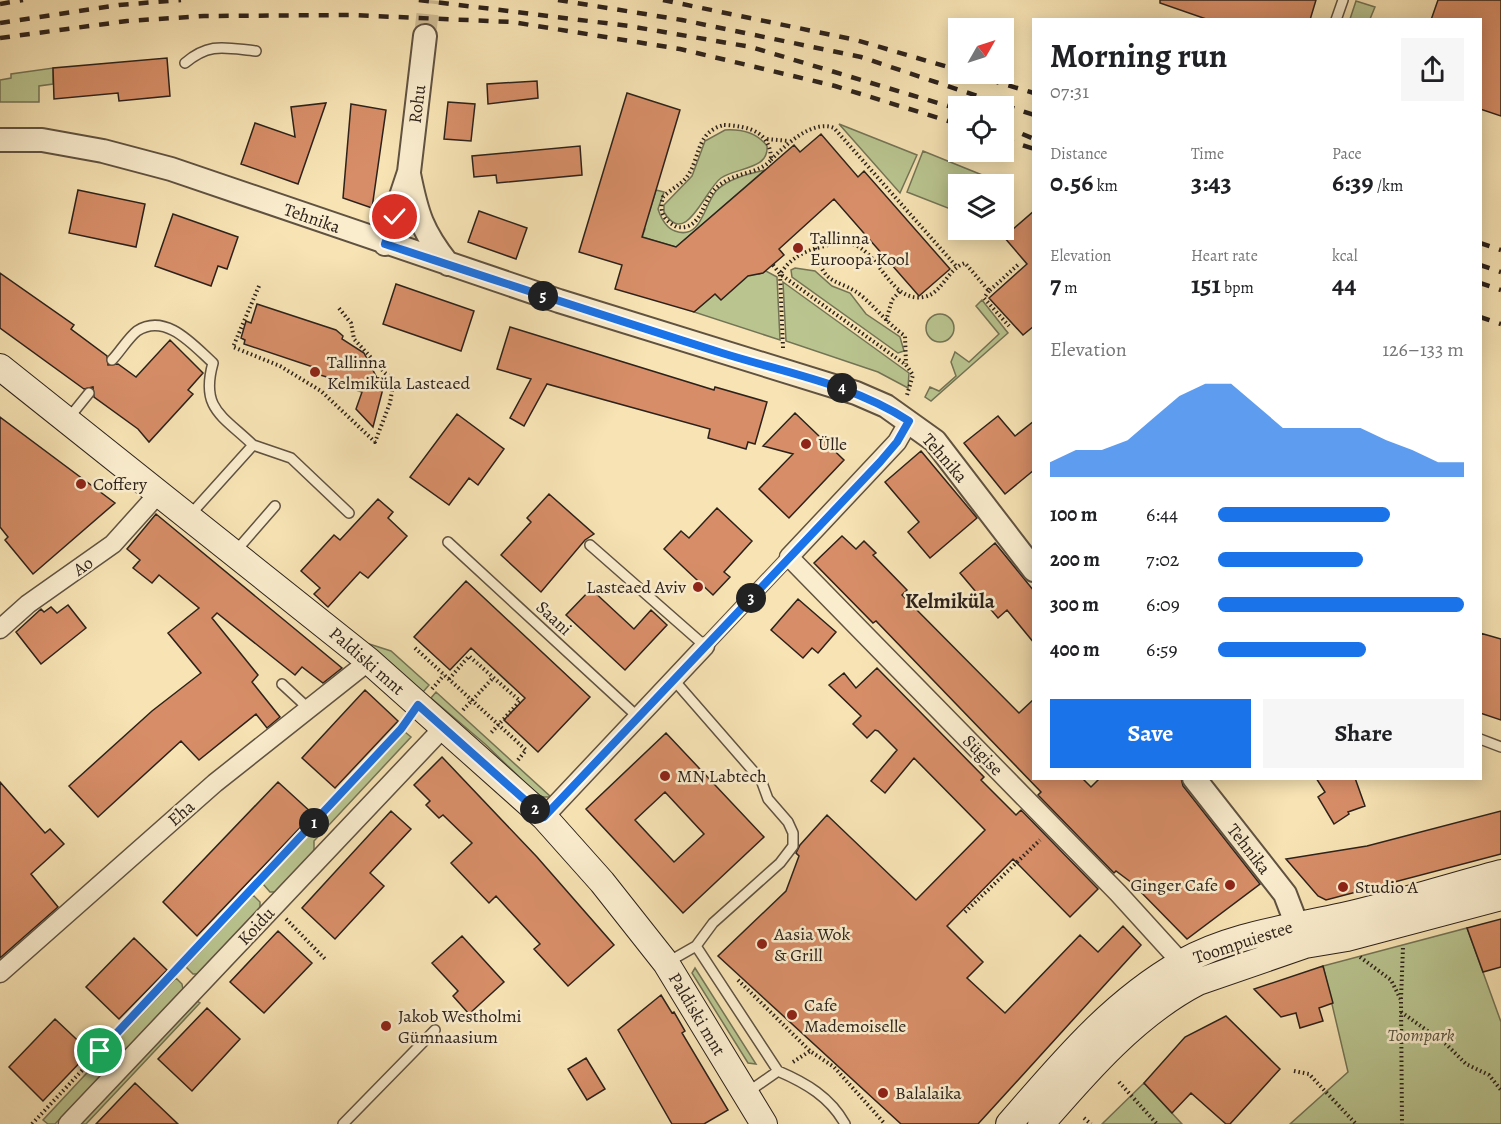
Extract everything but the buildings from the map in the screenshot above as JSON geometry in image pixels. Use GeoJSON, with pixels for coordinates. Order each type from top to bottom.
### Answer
{"type":"FeatureCollection","features":[{"type":"Feature","properties":{"kind":"main road","name":"Paldiski mnt"},"geometry":{"type":"LineString","coordinates":[[0,367],[66,420],[154,500],[188,517],[235,552],[369,661],[544,817],[602,882],[666,963],[764,1124]]}},
{"type":"Feature","properties":{"kind":"main road","name":"Toompuiestee"},"geometry":{"type":"LineString","coordinates":[[1041,1124],[1139,1023],[1198,982],[1342,916],[1501,873]]}},
{"type":"Feature","properties":{"kind":"main road","name":"Toompuiestee"},"geometry":{"type":"LineString","coordinates":[[1009,1124],[1085,1037],[1117,1007],[1182,963],[1210,949],[1301,934],[1347,938],[1501,897]]}},
{"type":"Feature","properties":{"kind":"street","name":"Rohu"},"geometry":{"type":"LineString","coordinates":[[385,244],[409,172],[425,36]]}},
{"type":"Feature","properties":{"kind":"street","name":"Tehnika"},"geometry":{"type":"LineString","coordinates":[[0,140],[42,140],[103,151],[171,169],[385,244],[715,351],[830,383],[886,406],[935,441],[1032,567]]}},
{"type":"Feature","properties":{"kind":"street","name":"Rohu"},"geometry":{"type":"LineString","coordinates":[[409,172],[418,218],[431,242],[448,264]]}},
{"type":"Feature","properties":{"kind":"street"},"geometry":{"type":"LineString","coordinates":[[544,817],[891,448],[909,421]]}},
{"type":"Feature","properties":{"kind":"street","name":"Ao"},"geometry":{"type":"LineString","coordinates":[[0,629],[28,604],[113,544],[154,500]]}},
{"type":"Feature","properties":{"kind":"street","name":"Sügise"},"geometry":{"type":"LineString","coordinates":[[789,557],[1053,827],[1198,982]]}},
{"type":"Feature","properties":{"kind":"street","name":"Eha"},"geometry":{"type":"LineString","coordinates":[[0,973],[215,783],[369,661]]}},
{"type":"Feature","properties":{"kind":"street","name":"Koidu"},"geometry":{"type":"LineString","coordinates":[[68,1124],[444,727]]}},
{"type":"Feature","properties":{"kind":"street","name":"Tehnika"},"geometry":{"type":"LineString","coordinates":[[1196,780],[1285,894],[1301,934]]}},
{"type":"Feature","properties":{"kind":"lane"},"geometry":{"type":"LineString","coordinates":[[1337,18],[1343,0]]}},
{"type":"Feature","properties":{"kind":"lane"},"geometry":{"type":"LineString","coordinates":[[185,63],[200,51],[212,47],[256,51]]}},
{"type":"Feature","properties":{"kind":"lane"},"geometry":{"type":"LineString","coordinates":[[112,360],[138,331],[160,326],[178,331],[213,363],[207,384],[211,404],[254,446],[291,458],[349,513]]}},
{"type":"Feature","properties":{"kind":"lane"},"geometry":{"type":"LineString","coordinates":[[66,420],[89,393]]}},
{"type":"Feature","properties":{"kind":"lane"},"geometry":{"type":"LineString","coordinates":[[188,517],[254,446]]}},
{"type":"Feature","properties":{"kind":"lane"},"geometry":{"type":"LineString","coordinates":[[235,552],[275,506]]}},
{"type":"Feature","properties":{"kind":"lane","name":"Saani"},"geometry":{"type":"LineString","coordinates":[[447,543],[638,717]]}},
{"type":"Feature","properties":{"kind":"lane"},"geometry":{"type":"LineString","coordinates":[[590,545],[705,646]]}},
{"type":"Feature","properties":{"kind":"lane"},"geometry":{"type":"LineString","coordinates":[[666,963],[696,946],[713,923],[780,863],[793,846],[793,833],[788,822],[768,799],[761,780],[674,679]]}},
{"type":"Feature","properties":{"kind":"lane"},"geometry":{"type":"LineString","coordinates":[[282,684],[308,708]]}},
{"type":"Feature","properties":{"kind":"lane"},"geometry":{"type":"LineString","coordinates":[[1482,740],[1501,747]]}},
{"type":"Feature","properties":{"kind":"lane"},"geometry":{"type":"LineString","coordinates":[[696,946],[778,1071],[801,1081],[825,1098],[845,1124]]}},
{"type":"Feature","properties":{"kind":"lane"},"geometry":{"type":"LineString","coordinates":[[343,1124],[435,1029]]}},
{"type":"Feature","properties":{"kind":"lane"},"geometry":{"type":"LineString","coordinates":[[746,1094],[778,1071]]}},
{"type":"Feature","properties":{"kind":"path"},"geometry":{"type":"LineString","coordinates":[[771,160],[771,148],[766,139],[753,129],[736,125],[716,127],[699,143],[692,167],[685,179],[663,197],[661,213],[676,227],[691,226],[714,189],[739,173],[765,167],[791,141],[826,125],[834,128],[956,266]]}},
{"type":"Feature","properties":{"kind":"path"},"geometry":{"type":"LineString","coordinates":[[766,139],[791,141]]}},
{"type":"Feature","properties":{"kind":"path"},"geometry":{"type":"LineString","coordinates":[[783,349],[780,274],[801,252],[815,248],[838,242],[854,244],[871,257],[902,290],[916,297],[925,297],[943,283],[956,266],[965,263],[989,291]]}},
{"type":"Feature","properties":{"kind":"path"},"geometry":{"type":"LineString","coordinates":[[815,248],[826,275],[837,285],[861,295],[886,321],[905,336],[906,365]]}},
{"type":"Feature","properties":{"kind":"path"},"geometry":{"type":"LineString","coordinates":[[1009,326],[984,298],[1020,263]]}},
{"type":"Feature","properties":{"kind":"path"},"geometry":{"type":"LineString","coordinates":[[773,265],[780,274],[906,365],[913,375],[907,395]]}},
{"type":"Feature","properties":{"kind":"path"},"geometry":{"type":"LineString","coordinates":[[259,286],[233,347],[280,366],[321,391],[375,442],[390,403],[394,379],[354,339],[351,323],[338,307]]}},
{"type":"Feature","properties":{"kind":"path"},"geometry":{"type":"LineString","coordinates":[[886,321],[892,300],[902,290]]}},
{"type":"Feature","properties":{"kind":"path"},"geometry":{"type":"LineString","coordinates":[[415,648],[526,750],[518,760]]}},
{"type":"Feature","properties":{"kind":"path"},"geometry":{"type":"LineString","coordinates":[[449,679],[470,656],[520,701],[490,734]]}},
{"type":"Feature","properties":{"kind":"path"},"geometry":{"type":"LineString","coordinates":[[32,1124],[401,729],[444,675]]}},
{"type":"Feature","properties":{"kind":"path"},"geometry":{"type":"LineString","coordinates":[[464,710],[493,677]]}},
{"type":"Feature","properties":{"kind":"path"},"geometry":{"type":"LineString","coordinates":[[965,912],[1053,827]]}},
{"type":"Feature","properties":{"kind":"path"},"geometry":{"type":"LineString","coordinates":[[284,916],[326,960]]}},
{"type":"Feature","properties":{"kind":"path"},"geometry":{"type":"LineString","coordinates":[[1347,938],[1354,954],[1391,980],[1401,1000]]}},
{"type":"Feature","properties":{"kind":"path"},"geometry":{"type":"LineString","coordinates":[[1401,942],[1403,948],[1401,1124]]}},
{"type":"Feature","properties":{"kind":"path"},"geometry":{"type":"LineString","coordinates":[[731,973],[810,1052],[834,1067],[885,1124]]}},
{"type":"Feature","properties":{"kind":"path"},"geometry":{"type":"LineString","coordinates":[[1401,1012],[1446,1044],[1466,1064],[1489,1075],[1501,1090]]}},
{"type":"Feature","properties":{"kind":"path"},"geometry":{"type":"LineString","coordinates":[[778,1071],[810,1052]]}},
{"type":"Feature","properties":{"kind":"path"},"geometry":{"type":"LineString","coordinates":[[1294,1071],[1309,1074],[1356,1124]]}},
{"type":"Feature","properties":{"kind":"path"},"geometry":{"type":"LineString","coordinates":[[1119,1082],[1157,1124]]}},
{"type":"Feature","properties":{"kind":"path"},"geometry":{"type":"LineString","coordinates":[[1084,1118],[1091,1124]]}},
{"type":"Feature","properties":{"kind":"green space"},"geometry":{"type":"Polygon","coordinates":[[[1356,1],[1375,7],[1370,18],[1350,18],[1356,1]]]}},
{"type":"Feature","properties":{"kind":"green space"},"geometry":{"type":"Polygon","coordinates":[[[53,68],[53,84],[39,86],[39,102],[0,102],[0,80],[11,78],[11,74],[53,68]]]}},
{"type":"Feature","properties":{"kind":"green space"},"geometry":{"type":"Polygon","coordinates":[[[839,124],[917,155],[900,193],[839,124]]]}},
{"type":"Feature","properties":{"kind":"green space"},"geometry":{"type":"Polygon","coordinates":[[[725,130],[743,131],[763,142],[767,146],[763,160],[721,178],[695,213],[680,224],[672,222],[664,212],[664,205],[692,176],[705,141],[725,130]]]}},
{"type":"Feature","properties":{"kind":"green space"},"geometry":{"type":"Polygon","coordinates":[[[923,151],[980,174],[948,174],[948,208],[907,192],[923,151]]]}},
{"type":"Feature","properties":{"kind":"green space"},"geometry":{"type":"Polygon","coordinates":[[[765,170],[676,247],[642,237],[645,229],[634,226],[649,213],[656,190],[664,192],[658,209],[666,225],[675,231],[684,233],[691,231],[697,226],[717,190],[733,179],[765,170]]]}},
{"type":"Feature","properties":{"kind":"green space"},"geometry":{"type":"Polygon","coordinates":[[[795,268],[815,271],[832,286],[850,293],[866,314],[900,337],[904,351],[898,353],[792,277],[791,270],[795,268]]]}},
{"type":"Feature","properties":{"kind":"green space"},"geometry":{"type":"Polygon","coordinates":[[[755,269],[759,274],[766,271],[777,277],[780,340],[694,312],[715,294],[755,269]]]}},
{"type":"Feature","properties":{"kind":"green space"},"geometry":{"type":"Polygon","coordinates":[[[783,282],[909,373],[908,388],[878,372],[786,341],[783,282]]]}},
{"type":"Feature","properties":{"kind":"green space"},"geometry":{"type":"Polygon","coordinates":[[[982,300],[1008,333],[931,401],[925,397],[930,387],[939,391],[956,376],[951,362],[955,352],[969,362],[999,334],[976,306],[982,300]]]}},
{"type":"Feature","properties":{"kind":"green space"},"geometry":{"type":"Polygon","coordinates":[[[940,314],[950,318],[954,328],[950,338],[940,342],[930,338],[926,328],[930,318],[940,314]]]}},
{"type":"Feature","properties":{"kind":"green space"},"geometry":{"type":"Polygon","coordinates":[[[363,642],[391,651],[429,685],[423,692],[363,642]]]}},
{"type":"Feature","properties":{"kind":"green space"},"geometry":{"type":"Polygon","coordinates":[[[436,692],[551,797],[540,797],[485,744],[431,698],[436,692]]]}},
{"type":"Feature","properties":{"kind":"green space"},"geometry":{"type":"Polygon","coordinates":[[[405,732],[411,737],[314,841],[314,851],[276,892],[270,892],[263,884],[405,732]]]}},
{"type":"Feature","properties":{"kind":"green space"},"geometry":{"type":"Polygon","coordinates":[[[253,895],[260,902],[260,908],[198,974],[193,974],[186,967],[253,895]]]}},
{"type":"Feature","properties":{"kind":"green space","name":"Toompark"},"geometry":{"type":"Polygon","coordinates":[[[1467,928],[1501,1022],[1501,1124],[1290,1124],[1348,1072],[1323,966],[1467,928]]]}},
{"type":"Feature","properties":{"kind":"green space"},"geometry":{"type":"Polygon","coordinates":[[[695,968],[756,1064],[748,1063],[692,973],[695,968]]]}},
{"type":"Feature","properties":{"kind":"green space"},"geometry":{"type":"Polygon","coordinates":[[[176,978],[182,984],[183,990],[120,1056],[114,1056],[108,1050],[176,978]]]}},
{"type":"Feature","properties":{"kind":"green space"},"geometry":{"type":"Polygon","coordinates":[[[197,1001],[200,1003],[86,1124],[80,1124],[197,1001]]]}},
{"type":"Feature","properties":{"kind":"green space"},"geometry":{"type":"Polygon","coordinates":[[[98,1061],[104,1066],[105,1072],[55,1124],[48,1124],[43,1120],[98,1061]]]}},
{"type":"Feature","properties":{"kind":"green space"},"geometry":{"type":"Polygon","coordinates":[[[1144,1083],[1182,1124],[1102,1124],[1144,1083]]]}},
{"type":"Feature","properties":{"kind":"tunnel"},"geometry":{"type":"LineString","coordinates":[[425,36],[429,0]]}},
{"type":"Feature","properties":{"kind":"railway"},"geometry":{"type":"LineString","coordinates":[[0,4],[23,0]]}},
{"type":"Feature","properties":{"kind":"railway"},"geometry":{"type":"LineString","coordinates":[[0,23],[119,5],[181,0]]}},
{"type":"Feature","properties":{"kind":"railway"},"geometry":{"type":"LineString","coordinates":[[419,0],[629,26],[751,47],[948,106]]}},
{"type":"Feature","properties":{"kind":"railway"},"geometry":{"type":"LineString","coordinates":[[558,0],[682,20],[861,57],[1032,114]]}},
{"type":"Feature","properties":{"kind":"railway"},"geometry":{"type":"LineString","coordinates":[[663,0],[856,40],[948,67]]}},
{"type":"Feature","properties":{"kind":"railway"},"geometry":{"type":"LineString","coordinates":[[0,38],[127,21],[204,16],[351,15],[512,22],[680,49],[835,86],[948,121]]}},
{"type":"Feature","properties":{"kind":"railway"},"geometry":{"type":"LineString","coordinates":[[1004,84],[1032,92]]}},
{"type":"Feature","properties":{"kind":"railway"},"geometry":{"type":"LineString","coordinates":[[1014,130],[1032,138]]}},
{"type":"Feature","properties":{"kind":"railway"},"geometry":{"type":"LineString","coordinates":[[1014,142],[1032,148]]}},
{"type":"Feature","properties":{"kind":"railway"},"geometry":{"type":"LineString","coordinates":[[1482,244],[1501,250]]}},
{"type":"Feature","properties":{"kind":"railway"},"geometry":{"type":"LineString","coordinates":[[1482,266],[1501,272]]}},
{"type":"Feature","properties":{"kind":"railway"},"geometry":{"type":"LineString","coordinates":[[1482,284],[1501,290]]}},
{"type":"Feature","properties":{"kind":"railway"},"geometry":{"type":"LineString","coordinates":[[1482,318],[1501,324]]}},
{"type":"Feature","properties":{"kind":"place","name":"Tallinna Euroopa Kool"},"geometry":{"type":"Point","coordinates":[798,248]}},
{"type":"Feature","properties":{"kind":"place","name":"Tallinna Kelmiküla Lasteaed"},"geometry":{"type":"Point","coordinates":[315,372]}},
{"type":"Feature","properties":{"kind":"place","name":"Ülle"},"geometry":{"type":"Point","coordinates":[806,444]}},
{"type":"Feature","properties":{"kind":"place","name":"Coffery"},"geometry":{"type":"Point","coordinates":[81,484]}},
{"type":"Feature","properties":{"kind":"place","name":"Lasteaed Aviv"},"geometry":{"type":"Point","coordinates":[698,587]}},
{"type":"Feature","properties":{"kind":"place","name":"MN Labtech"},"geometry":{"type":"Point","coordinates":[665,776]}},
{"type":"Feature","properties":{"kind":"place","name":"Ginger Cafe"},"geometry":{"type":"Point","coordinates":[1230,885]}},
{"type":"Feature","properties":{"kind":"place","name":"Studio A"},"geometry":{"type":"Point","coordinates":[1343,887]}},
{"type":"Feature","properties":{"kind":"place","name":"Aasia Wok & Grill"},"geometry":{"type":"Point","coordinates":[762,944]}},
{"type":"Feature","properties":{"kind":"place","name":"Cafe Mademoiselle"},"geometry":{"type":"Point","coordinates":[792,1015]}},
{"type":"Feature","properties":{"kind":"place","name":"Jakob Westholmi Gümnaasium"},"geometry":{"type":"Point","coordinates":[386,1026]}},
{"type":"Feature","properties":{"kind":"place","name":"Balalaika"},"geometry":{"type":"Point","coordinates":[883,1093]}},
{"type":"Feature","properties":{"kind":"district","name":"Kelmiküla"},"geometry":{"type":"Point","coordinates":[950,601]}},
{"type":"Feature","properties":{"kind":"route"},"geometry":{"type":"LineString","coordinates":[[100,1051],[401,729],[418,705],[544,817],[880,462],[897,442],[909,421],[886,406],[830,383],[726,354],[385,244],[395,217]]}}]}
